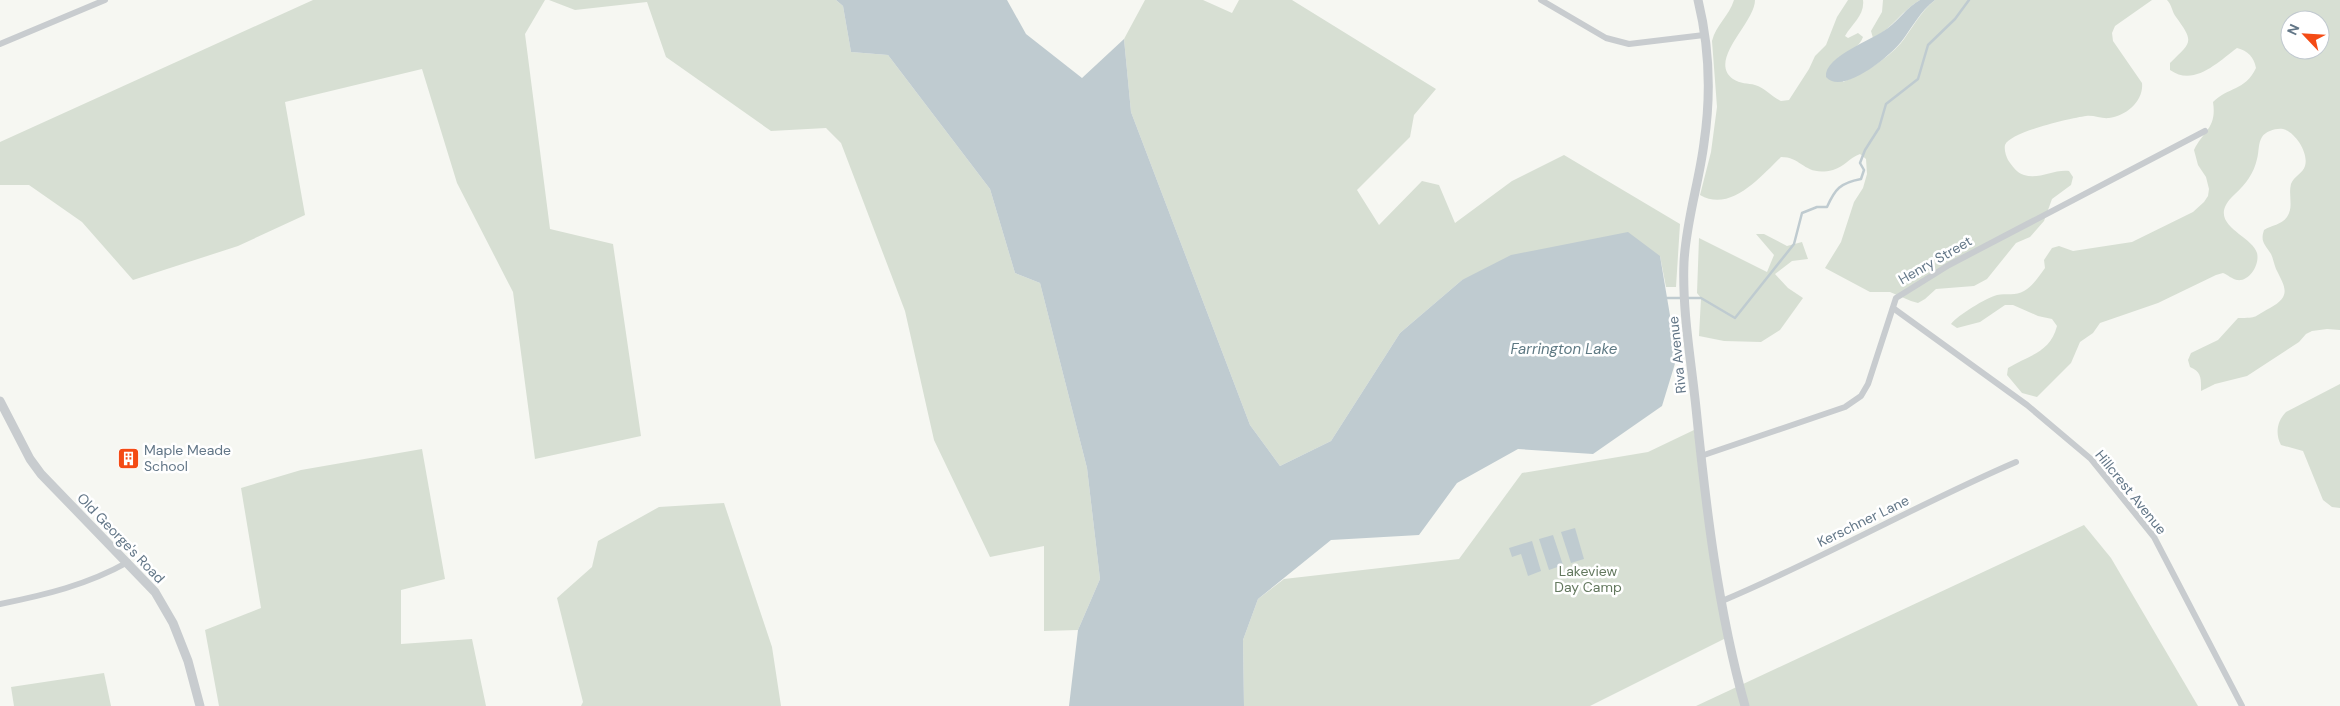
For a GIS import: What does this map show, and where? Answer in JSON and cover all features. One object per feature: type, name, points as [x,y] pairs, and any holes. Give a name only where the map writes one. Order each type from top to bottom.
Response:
[{"type":"street","points":[[0,44],[105,0]]},
{"type":"street","points":[[1541,0],[1606,38],[1629,44],[1704,35]]},
{"type":"street","name":"Riva Avenue","points":[[1698,0],[1704,35],[1707,104],[1704,142],[1686,238],[1685,292],[1701,456],[1728,643],[1745,706]]},
{"type":"street","name":"Henry Street","points":[[1701,456],[1845,407],[1853,402],[1866,390],[1896,298],[1903,292],[1948,265],[2205,131]]},
{"type":"street","name":"Hillcrest Avenue","points":[[1893,308],[2027,405],[2091,459],[2154,537],[2242,706]]},
{"type":"street","name":"Old George's Road","points":[[0,401],[30,459],[41,474],[155,592],[173,623],[188,661],[200,706]]},
{"type":"street","name":"Kerschner Lane","points":[[1722,601],[1783,575],[1976,479],[2016,462]]},
{"type":"street","points":[[0,604],[63,590],[91,580],[128,562]]},
{"type":"green space","points":[[313,0],[545,0],[525,34],[550,229],[613,244],[641,436],[535,459],[513,292],[457,183],[422,69],[285,102],[305,215],[238,246],[133,280],[82,222],[29,185],[0,185],[0,142]]},
{"type":"green space","points":[[549,0],[836,0],[843,6],[851,52],[888,55],[990,189],[1015,273],[1040,283],[1087,468],[1100,579],[1078,630],[1044,631],[1044,546],[990,557],[934,440],[905,311],[841,143],[826,128],[771,131],[666,57],[647,2],[575,10]]},
{"type":"green space","points":[[1145,0],[1203,0],[1232,13],[1239,0],[1292,0],[1436,89],[1414,115],[1410,137],[1357,190],[1379,225],[1422,181],[1439,185],[1455,223],[1512,181],[1564,155],[1680,224],[1676,287],[1666,287],[1660,256],[1462,280],[1400,333],[1331,441],[1280,466],[1250,425],[1131,112],[1124,39]]},
{"type":"green space","points":[[1734,0],[1755,0],[1748,19],[1729,52],[1725,62],[1726,71],[1736,81],[1759,86],[1781,101],[1789,100],[1815,56],[1826,45],[1837,17],[1848,0],[1863,0],[1863,5],[1860,15],[1845,36],[1848,38],[1858,33],[1863,37],[1856,47],[1838,58],[1843,82],[1867,70],[1888,55],[1901,43],[1921,15],[1935,0],[2152,0],[2115,26],[2112,33],[2113,41],[2142,83],[2142,90],[2137,101],[2127,111],[2115,117],[2086,116],[2042,126],[2009,140],[2005,145],[2006,155],[2011,165],[2019,173],[2035,176],[2058,171],[2069,171],[2073,177],[2071,185],[2052,199],[2044,221],[2030,237],[2016,243],[1987,279],[1974,286],[1936,289],[1918,303],[1890,292],[1870,292],[1825,268],[1841,242],[1854,202],[1863,188],[1867,174],[1866,159],[1860,154],[1837,169],[1823,171],[1810,169],[1794,160],[1781,157],[1755,182],[1734,196],[1712,199],[1700,195],[1711,152],[1717,107],[1712,41],[1716,30]]},
{"type":"green space","points":[[1883,0],[1920,0],[1886,30],[1873,38],[1871,31],[1882,12]]},
{"type":"green space","points":[[2167,0],[2340,0],[2340,330],[2312,331],[2306,334],[2299,342],[2247,376],[2215,384],[2201,391],[2199,374],[2190,367],[2188,360],[2191,353],[2218,340],[2238,318],[2256,316],[2277,304],[2284,295],[2284,286],[2271,254],[2264,243],[2263,234],[2264,230],[2285,220],[2287,217],[2291,205],[2291,184],[2304,168],[2306,161],[2303,149],[2292,134],[2283,129],[2274,130],[2262,137],[2252,174],[2226,204],[2224,213],[2226,221],[2253,246],[2257,253],[2257,263],[2253,272],[2241,280],[2233,279],[2223,273],[2216,275],[2158,303],[2100,323],[2093,333],[2080,342],[2071,363],[2037,397],[2022,393],[2007,375],[2008,368],[2044,348],[2054,335],[2057,326],[2052,319],[2038,316],[2013,305],[2005,305],[1980,322],[1957,328],[1951,324],[1979,303],[1992,297],[2000,294],[2021,293],[2027,289],[2036,281],[2045,268],[2044,260],[2052,248],[2059,246],[2073,251],[2132,242],[2193,212],[2208,196],[2209,189],[2206,177],[2198,165],[2194,150],[2209,128],[2213,118],[2213,102],[2242,85],[2256,68],[2250,55],[2237,48],[2214,66],[2197,74],[2179,75],[2170,70],[2170,63],[2188,42],[2186,32]]},
{"type":"green space","points":[[1756,234],[1764,234],[1787,246],[1802,242],[1808,259],[1792,261],[1775,274],[1788,288],[1803,298],[1780,330],[1761,342],[1724,341],[1699,336],[1701,298],[1697,293],[1699,238],[1767,272],[1774,255]]},
{"type":"green space","points":[[2340,384],[2340,508],[2332,507],[2323,500],[2303,451],[2281,445],[2278,432],[2279,423],[2286,412]]},
{"type":"green space","name":"Lakeview Day Camp","points":[[1694,430],[1726,638],[1590,706],[1244,706],[1243,640],[1258,599],[1284,579],[1459,559],[1522,473],[1648,452]]},
{"type":"green space","points":[[422,449],[445,579],[401,590],[401,644],[472,639],[486,706],[219,706],[205,630],[261,608],[241,488],[301,470]]},
{"type":"green space","points":[[724,503],[772,647],[781,706],[581,706],[583,702],[557,598],[592,567],[598,541],[659,507]]},
{"type":"green space","points":[[2084,525],[2111,558],[2198,706],[1696,706]]},
{"type":"green space","points":[[104,673],[111,706],[14,706],[11,687]]},
{"type":"water","name":"Farrington Lake","points":[[836,0],[1007,0],[1026,34],[1082,78],[1124,39],[1131,112],[1250,425],[1280,466],[1331,441],[1400,333],[1462,280],[1511,255],[1628,232],[1660,256],[1677,357],[1662,406],[1593,454],[1518,449],[1457,483],[1419,535],[1331,540],[1258,599],[1243,640],[1244,706],[1069,706],[1078,630],[1100,579],[1087,468],[1040,283],[1015,273],[990,189],[888,55],[851,52],[843,6]]},
{"type":"water","points":[[1920,0],[1935,0],[1925,9],[1901,42],[1887,56],[1865,72],[1843,82],[1833,82],[1826,77],[1827,69],[1841,55],[1881,33]]},
{"type":"water","points":[[1575,528],[1584,559],[1571,563],[1561,532]]},
{"type":"water","points":[[1553,535],[1563,565],[1549,570],[1539,539]]},
{"type":"water","points":[[1532,541],[1541,571],[1528,576],[1521,554],[1512,557],[1509,548]]},
{"type":"waterway","points":[[1688,298],[1701,298],[1735,318],[1794,244],[1802,213],[1817,207],[1827,207],[1839,188],[1861,179],[1864,170],[1860,163],[1865,150],[1879,128],[1886,104],[1918,79],[1928,45],[1955,19],[1969,0]]},
{"type":"waterway","points":[[1667,298],[1682,298]]},
{"type":"place","name":"Maple Meade School","points":[[128,458]]}]
